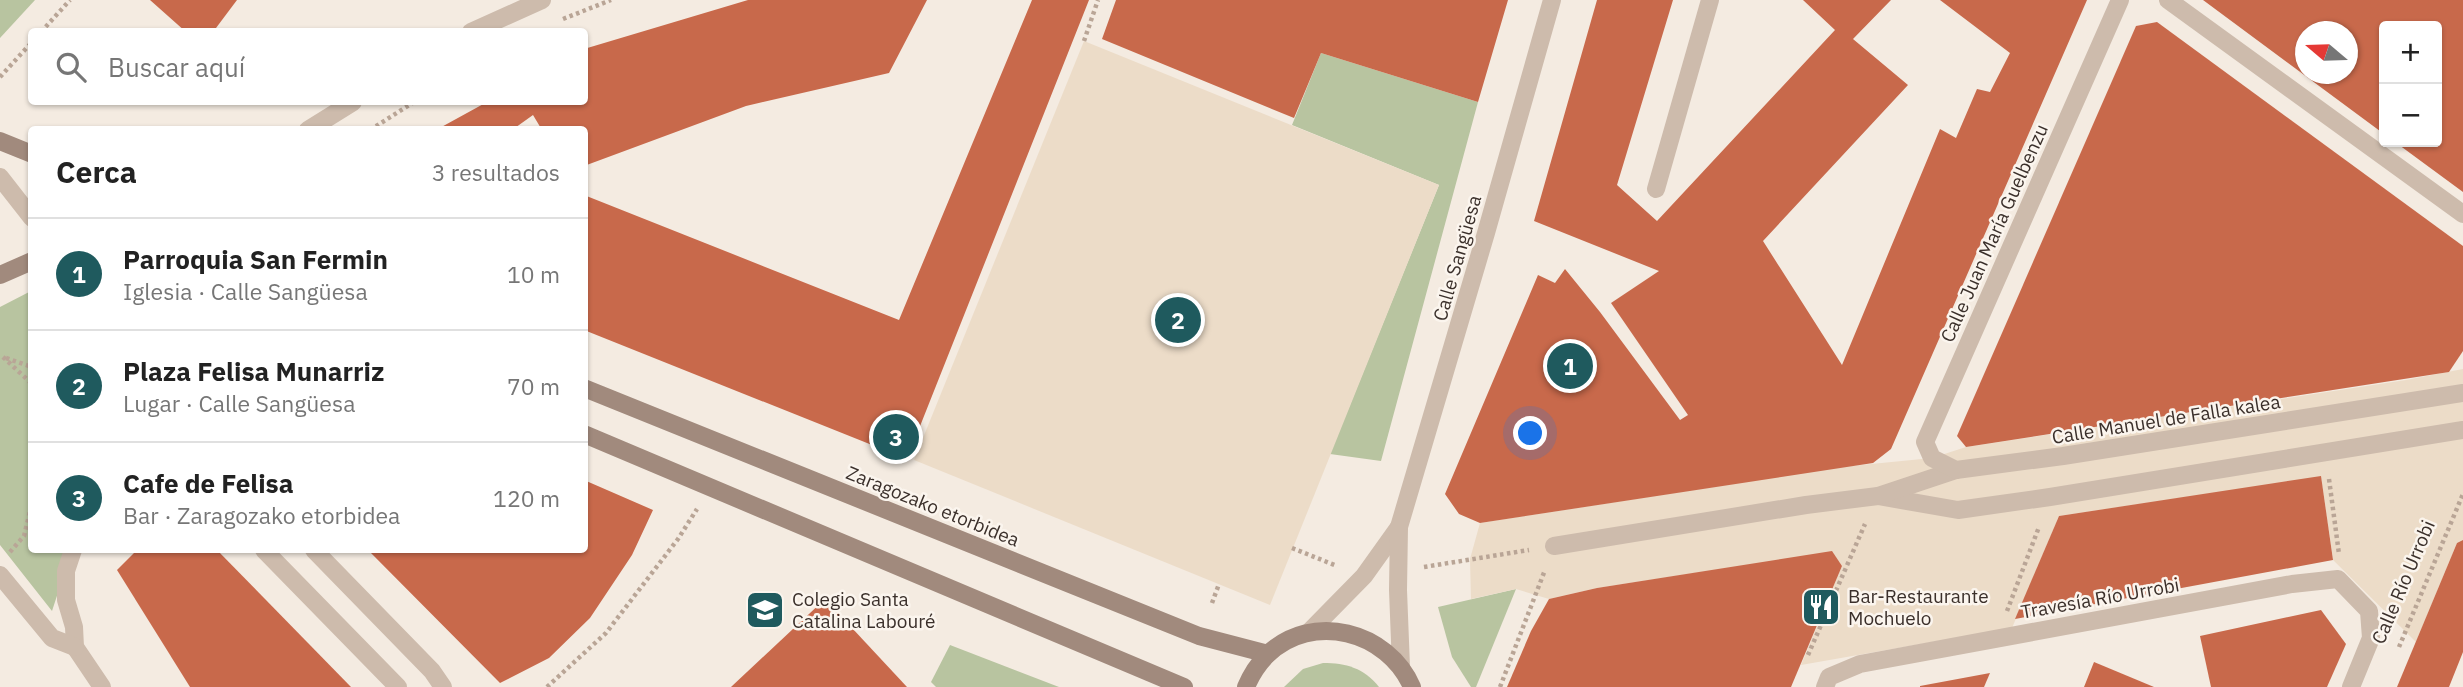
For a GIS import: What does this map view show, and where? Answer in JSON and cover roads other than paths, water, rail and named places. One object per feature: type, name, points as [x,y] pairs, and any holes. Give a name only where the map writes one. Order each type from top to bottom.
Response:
[{"type":"main road","points":[[0,141],[28,152]]},
{"type":"main road","points":[[0,275],[28,263]]},
{"type":"main road","name":"Zaragozako etorbidea","points":[[588,390],[1199,636],[1268,654]]},
{"type":"main road","points":[[588,436],[1184,687]]},
{"type":"main road","points":[[1246,687],[1255,669],[1268,654],[1287,640],[1310,632],[1335,631],[1360,636],[1383,648],[1401,667],[1412,687]]},
{"type":"street","points":[[480,28],[542,0]]},
{"type":"street","name":"Calle Sangüesa","points":[[1401,667],[1399,527],[1552,0]]},
{"type":"street","points":[[1656,189],[1710,0]]},
{"type":"street","name":"Calle Juan María Guelbenzu","points":[[1956,470],[1932,457],[1925,442],[2120,0]]},
{"type":"street","points":[[2168,0],[2463,214]]},
{"type":"street","points":[[314,126],[348,105]]},
{"type":"street","points":[[0,177],[28,213]]},
{"type":"street","name":"Calle Manuel de Falla kalea","points":[[1554,546],[1878,496],[1956,470],[2063,456],[2463,393]]},
{"type":"street","name":"Calle Manuel de Falla kalea","points":[[1878,496],[1958,510],[2463,430]]},
{"type":"street","name":"Calle Sangüesa","points":[[1310,632],[1364,576],[1399,527]]},
{"type":"street","points":[[72,553],[66,570],[66,600],[74,627],[75,647],[102,687]]},
{"type":"street","points":[[267,553],[398,687]]},
{"type":"street","points":[[317,553],[432,671],[443,687]]},
{"type":"street","points":[[0,575],[52,638],[75,647]]},
{"type":"street","name":"Travesía Río Urrobi","points":[[1827,682],[1860,663],[2292,584],[2338,579],[2369,611]]},
{"type":"street","name":"Calle Río Urrobi","points":[[2351,687],[2371,638],[2369,611]]},
{"type":"place","name":"Plaza Felisa Munarriz","points":[[1178,320]]},
{"type":"place","name":"Parroquia San Fermin","points":[[1570,366]]},
{"type":"place","name":"Cafe de Felisa","points":[[896,437]]},
{"type":"place","name":"Bar-Restaurante Mochuelo","points":[[1821,607]]},
{"type":"place","name":"Colegio Santa Catalina Labouré","points":[[765,610]]}]
